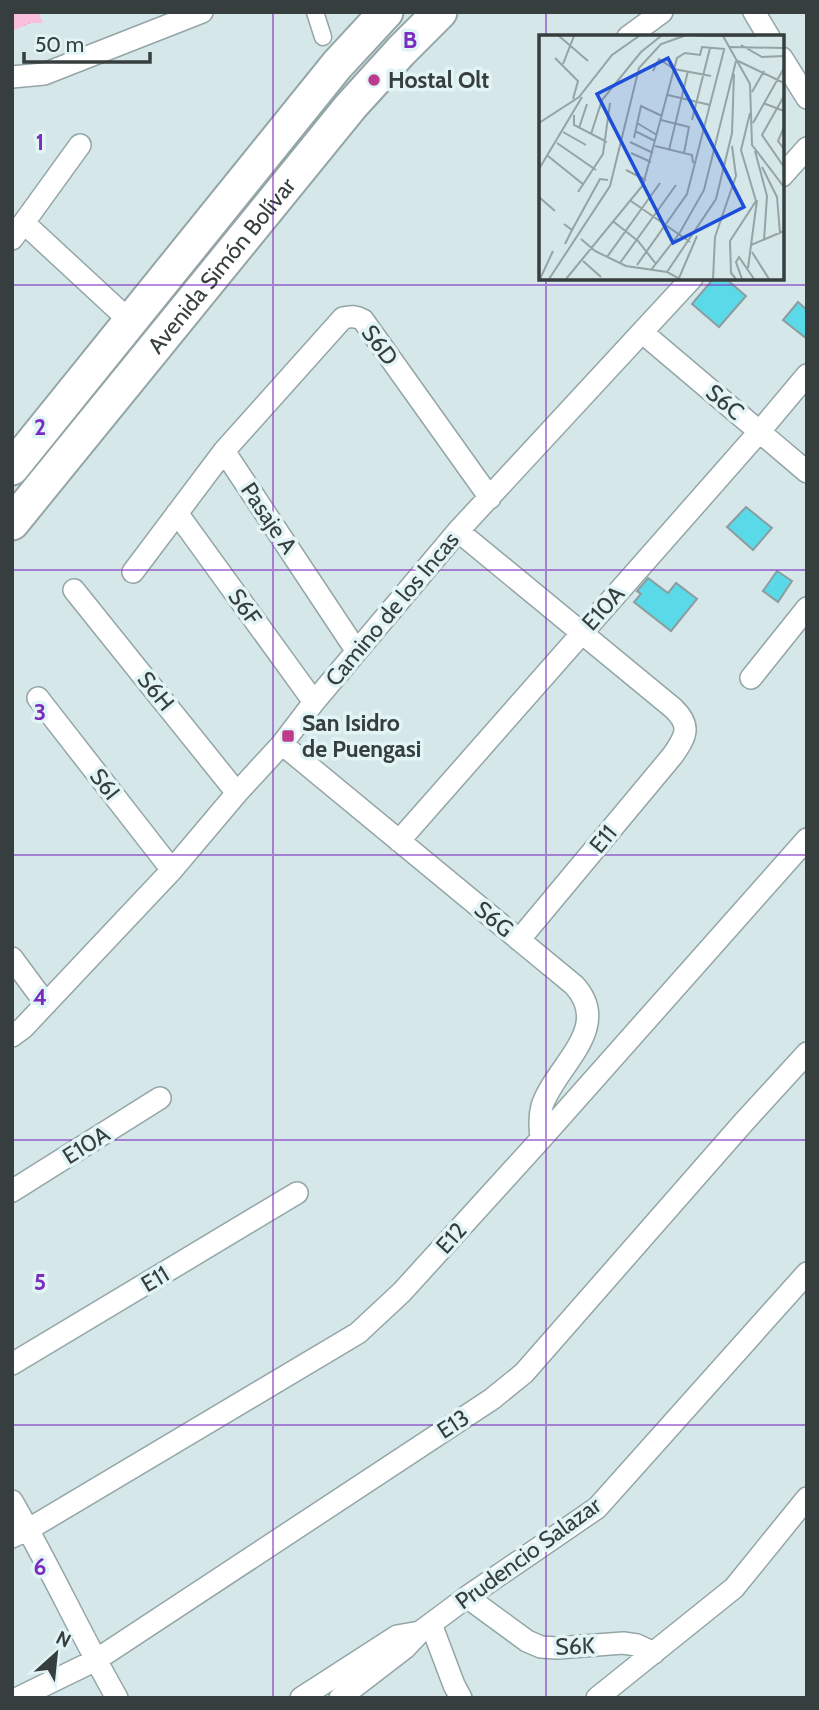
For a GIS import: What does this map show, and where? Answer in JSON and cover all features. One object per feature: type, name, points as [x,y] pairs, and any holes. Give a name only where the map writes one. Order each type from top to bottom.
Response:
[{"type":"highway","name":"Avenida Simón Bolívar","points":[[12,468],[337,65],[386,12]]},
{"type":"highway","name":"Avenida Simón Bolívar","points":[[12,523],[351,106],[440,12]]},
{"type":"street","points":[[12,77],[44,74],[202,12]]},
{"type":"street","points":[[315,12],[323,37]]},
{"type":"street","points":[[631,35],[662,12]]},
{"type":"street","points":[[754,12],[768,35]]},
{"type":"street","points":[[784,61],[807,98]]},
{"type":"street","points":[[80,145],[18,231],[131,322]]},
{"type":"street","points":[[784,174],[807,148]]},
{"type":"street","name":"Camino de los Incas","points":[[12,1036],[23,1028],[172,870],[282,744],[356,650],[458,531],[690,280]]},
{"type":"street","name":"S6D","points":[[224,451],[343,318],[357,317],[363,320],[490,498]]},
{"type":"street","name":"S6C","points":[[643,333],[807,472]]},
{"type":"street","name":"E10A","points":[[399,841],[807,375]]},
{"type":"street","name":"Pasaje A","points":[[133,572],[224,451],[356,650]]},
{"type":"street","name":"S6F","points":[[177,513],[314,702]]},
{"type":"street","points":[[458,531],[581,633]]},
{"type":"street","name":"S6H","points":[[74,590],[237,793]]},
{"type":"street","points":[[751,678],[807,608]]},
{"type":"street","name":"E11","points":[[519,940],[673,755],[686,730],[681,716],[581,633]]},
{"type":"street","name":"S6I","points":[[38,698],[172,870]]},
{"type":"street","name":"S6G","points":[[282,744],[583,994],[588,1010],[584,1035],[545,1098],[540,1119],[541,1139]]},
{"type":"street","name":"E12","points":[[20,1533],[358,1333],[402,1292],[807,839]]},
{"type":"street","points":[[12,958],[46,1004]]},
{"type":"street","name":"E13","points":[[18,1698],[96,1660],[492,1399],[524,1373],[807,1053]]},
{"type":"street","name":"E10A","points":[[12,1191],[160,1098]]},
{"type":"street","name":"E11","points":[[12,1364],[297,1193]]},
{"type":"street","name":"Prudencio Salazar","points":[[301,1698],[397,1636],[425,1628],[597,1508],[807,1273]]},
{"type":"street","points":[[597,1698],[734,1588],[807,1498]]},
{"type":"street","points":[[12,1501],[20,1533],[117,1698]]},
{"type":"street","name":"S6K","points":[[467,1597],[527,1641],[541,1647],[623,1643],[637,1645],[654,1653]]},
{"type":"street","points":[[340,1698],[405,1648],[425,1628],[461,1698]]},
{"type":"green space","points":[[12,12],[38,12],[43,23],[31,23],[12,31]]},
{"type":"building","points":[[712,280],[727,280],[746,296],[719,327],[692,304]]},
{"type":"building","points":[[798,302],[807,310],[807,339],[783,320]]},
{"type":"building","points":[[746,507],[772,528],[753,550],[727,527]]},
{"type":"building","points":[[777,571],[792,581],[778,602],[763,591]]},
{"type":"building","points":[[648,578],[668,593],[676,583],[697,599],[671,631],[634,602],[641,594],[637,591]]},
{"type":"place","name":"Hostal Olt","points":[[374,80]]},
{"type":"place","name":"San Isidro de Puengasi","points":[[288,736]]}]
